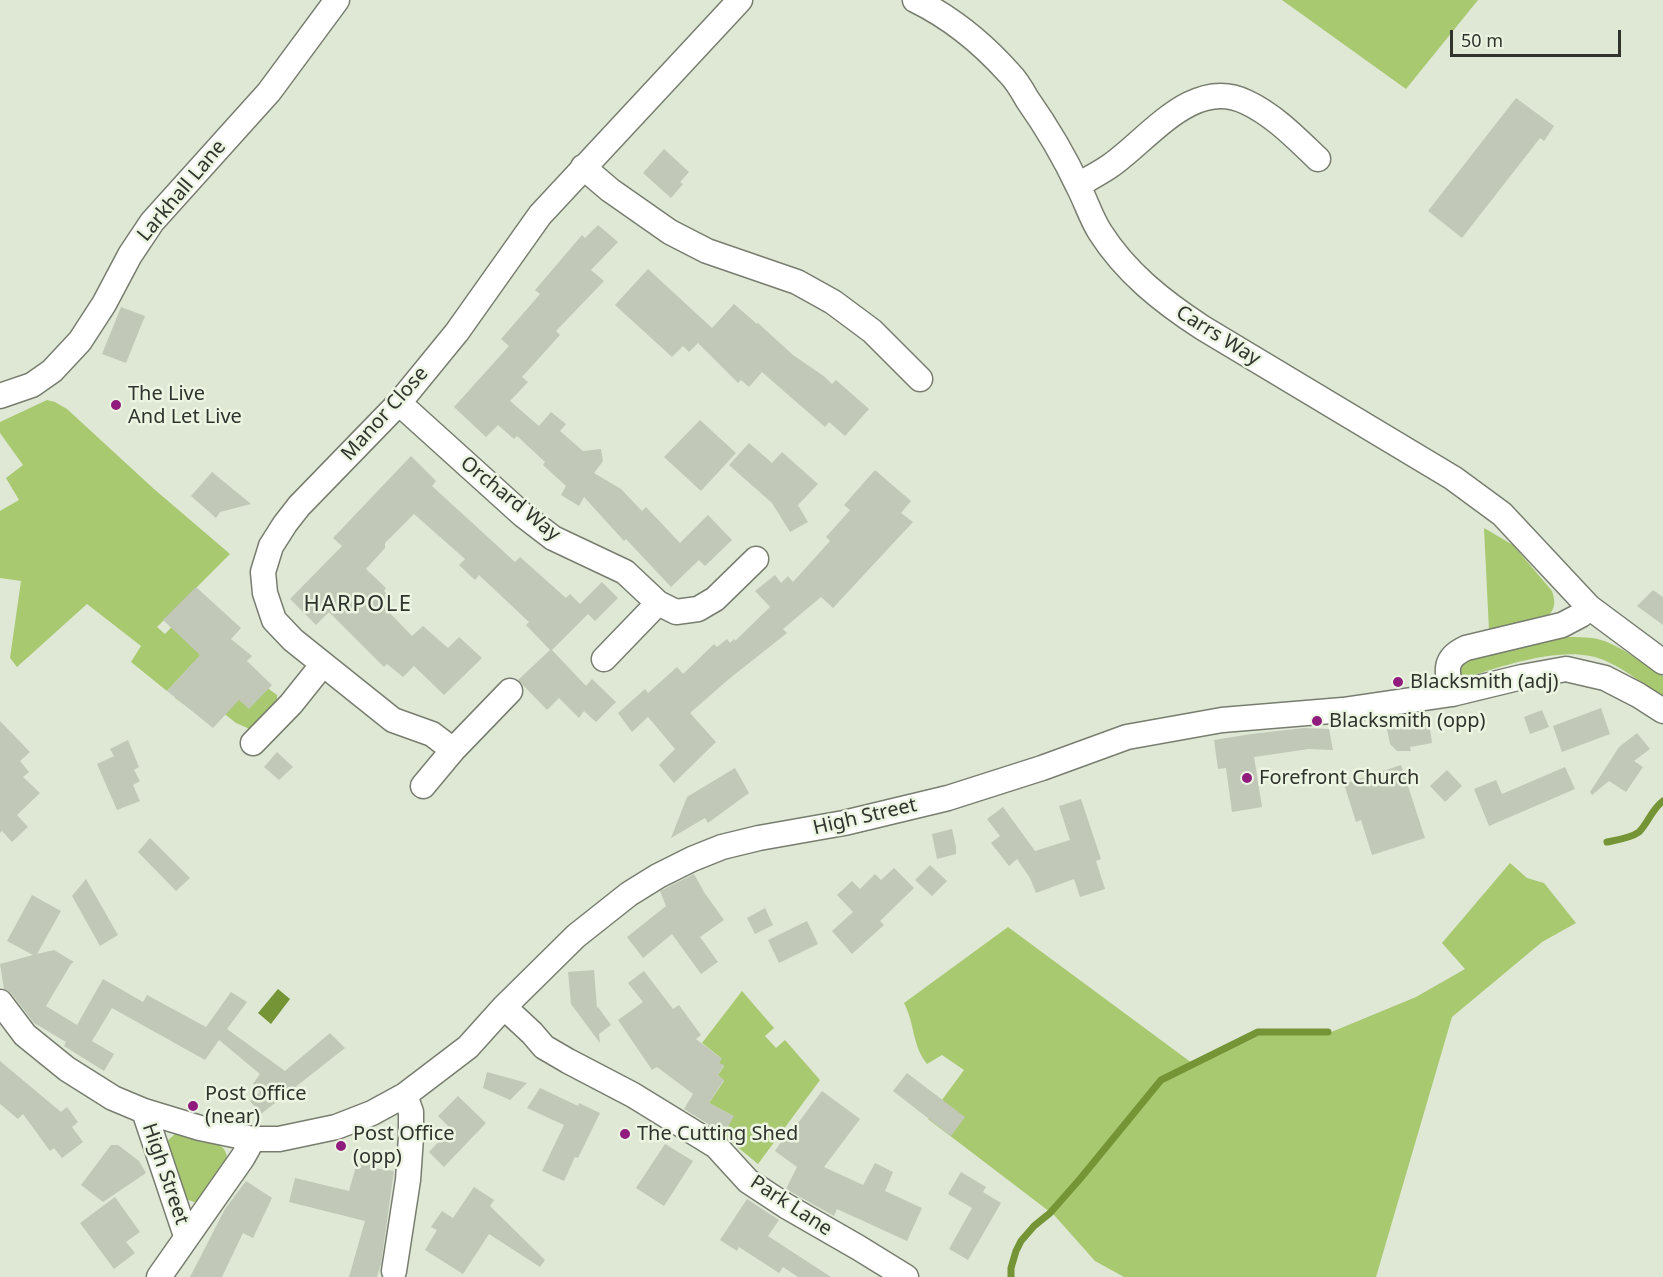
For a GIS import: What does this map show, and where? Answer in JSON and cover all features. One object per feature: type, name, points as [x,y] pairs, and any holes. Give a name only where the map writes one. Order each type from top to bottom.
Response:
[{"type":"street","name":"Larkhall Lane","points":[[0,396],[32,385],[52,371],[80,341],[152,222],[269,92],[337,0]]},
{"type":"street","name":"Manor Close","points":[[453,750],[432,734],[393,720],[293,640],[274,620],[265,593],[263,572],[271,546],[299,506],[399,403],[457,332],[540,215],[740,0]]},
{"type":"street","name":"Carrs Way","points":[[915,0],[930,8],[979,44],[1010,74],[1040,117],[1078,185],[1100,231],[1125,264],[1153,294],[1203,328],[1454,478],[1479,496],[1515,527],[1589,607],[1663,662]]},
{"type":"street","points":[[1078,185],[1110,166],[1180,109],[1200,99],[1216,96],[1231,96],[1260,109],[1279,123],[1318,159]]},
{"type":"street","points":[[584,167],[610,190],[670,232],[707,251],[798,282],[833,302],[872,331],[920,379]]},
{"type":"street","name":"Orchard Way","points":[[399,403],[523,515],[553,538],[626,572],[658,603],[676,612],[698,609],[715,599],[756,559]]},
{"type":"street","points":[[604,659],[658,603]]},
{"type":"street","points":[[1452,694],[1448,670],[1454,653],[1466,648],[1562,625],[1581,615],[1589,607]]},
{"type":"street","points":[[253,743],[291,704],[323,664]]},
{"type":"street","name":"High Street","points":[[0,1002],[25,1035],[67,1069],[113,1098],[144,1112],[200,1128],[253,1139],[279,1139],[336,1127],[372,1113],[405,1095],[468,1047],[504,1007],[576,936],[629,894],[658,876],[722,847],[948,798],[1127,737],[1222,720],[1343,710],[1452,694],[1566,669],[1605,678],[1638,694],[1663,711]]},
{"type":"street","points":[[423,786],[453,750],[510,691]]},
{"type":"street","name":"Park Lane","points":[[504,1007],[544,1047],[633,1095],[716,1146],[748,1181],[906,1277]]},
{"type":"street","points":[[394,1271],[408,1180],[411,1137],[411,1113],[405,1095]]},
{"type":"street","name":"High Street","points":[[144,1112],[186,1236]]},
{"type":"street","points":[[159,1277],[243,1157],[253,1139]]},
{"type":"shaded area","points":[[1282,0],[1478,0],[1406,89]]},
{"type":"shaded area","points":[[47,400],[67,409],[154,489],[230,554],[157,627],[165,634],[177,621],[277,695],[277,707],[252,730],[236,723],[197,692],[185,705],[175,698],[201,671],[193,663],[167,691],[131,662],[141,646],[87,604],[17,667],[10,658],[21,581],[0,578],[0,511],[19,500],[6,478],[23,465],[0,433],[0,422]]},
{"type":"shaded area","points":[[1484,528],[1513,545],[1552,591],[1554,603],[1549,615],[1489,631]]},
{"type":"shaded area","points":[[1568,637],[1601,640],[1629,654],[1663,676],[1663,697],[1608,662],[1592,656],[1574,654],[1517,662],[1464,678],[1458,675],[1456,663],[1520,644]]},
{"type":"shaded area","points":[[1510,863],[1527,878],[1544,883],[1576,923],[1542,942],[1452,1017],[1376,1277],[1124,1277],[1095,1261],[1054,1215],[928,1119],[964,1070],[942,1055],[927,1064],[919,1050],[904,1003],[1008,927],[1196,1066],[1260,1035],[1329,1033],[1416,997],[1465,969],[1442,943]]},
{"type":"shaded area","points":[[278,989],[290,999],[271,1024],[258,1013]]},
{"type":"shaded area","points":[[742,991],[774,1028],[765,1036],[776,1048],[785,1040],[820,1080],[758,1164],[723,1135],[733,1116],[709,1103],[724,1081],[718,1075],[724,1066],[719,1063],[721,1058],[702,1043]]},
{"type":"shaded area","points":[[175,1134],[214,1143],[223,1148],[226,1153],[227,1162],[199,1201],[186,1199],[166,1142]]},
{"type":"building","points":[[1516,98],[1554,126],[1544,141],[1540,138],[1462,238],[1428,211]]},
{"type":"building","points":[[664,149],[689,172],[680,182],[683,184],[671,198],[643,173]]},
{"type":"building","points":[[598,225],[618,242],[591,270],[604,281],[556,331],[560,335],[522,377],[528,382],[510,401],[539,426],[551,412],[566,424],[560,431],[583,451],[601,449],[603,461],[594,473],[621,489],[642,511],[646,507],[680,543],[708,515],[732,540],[705,566],[699,560],[671,587],[626,539],[624,541],[584,497],[579,506],[561,495],[566,486],[517,436],[514,439],[498,425],[486,437],[454,407],[509,346],[501,339],[540,294],[535,290],[582,235],[585,238]]},
{"type":"building","points":[[648,269],[712,328],[734,304],[793,355],[832,384],[836,380],[869,409],[845,436],[829,422],[825,427],[762,372],[749,387],[741,380],[738,383],[698,343],[689,352],[683,346],[672,357],[615,305]]},
{"type":"building","points":[[121,307],[145,316],[126,363],[102,354]]},
{"type":"building","points":[[700,420],[736,453],[701,491],[664,457]]},
{"type":"building","points":[[749,443],[772,463],[782,452],[818,484],[798,505],[808,522],[790,532],[772,503],[729,465]]},
{"type":"building","points":[[411,456],[436,481],[432,486],[515,562],[520,557],[566,598],[570,594],[580,604],[602,582],[618,598],[595,621],[588,614],[552,650],[586,686],[592,679],[616,702],[596,722],[584,711],[579,718],[559,698],[547,710],[518,680],[550,650],[526,625],[529,622],[479,575],[475,580],[459,565],[465,559],[414,514],[385,543],[385,548],[366,569],[386,588],[384,591],[393,600],[385,608],[412,636],[423,626],[448,648],[459,637],[482,658],[444,695],[414,666],[403,677],[387,664],[384,667],[329,612],[316,625],[290,599],[342,546],[333,538]]},
{"type":"building","points":[[875,470],[911,501],[901,513],[913,522],[833,608],[821,597],[783,629],[787,633],[690,713],[716,742],[674,783],[659,765],[675,749],[648,717],[632,732],[618,713],[645,689],[648,693],[677,667],[683,674],[714,644],[717,647],[727,639],[730,643],[734,639],[735,641],[770,607],[755,591],[775,575],[781,583],[788,576],[793,582],[830,541],[826,537],[850,510],[844,505]]},
{"type":"building","points":[[212,472],[251,504],[220,512],[216,518],[191,496]]},
{"type":"building","points":[[196,587],[241,628],[231,639],[252,656],[247,661],[272,685],[249,709],[239,700],[213,728],[167,691],[200,655],[163,620]]},
{"type":"building","points":[[1653,590],[1663,597],[1663,625],[1637,606]]},
{"type":"building","points":[[1601,708],[1610,734],[1562,752],[1553,726]]},
{"type":"building","points":[[1542,710],[1549,727],[1530,734],[1524,717]]},
{"type":"building","points":[[0,721],[30,752],[20,761],[29,772],[23,777],[40,793],[17,815],[28,827],[12,842],[2,831],[0,833]]},
{"type":"building","points":[[1429,722],[1432,743],[1410,747],[1411,751],[1397,751],[1390,744],[1387,729]]},
{"type":"building","points":[[1304,728],[1329,729],[1333,750],[1309,749],[1254,757],[1262,807],[1232,812],[1226,768],[1218,769],[1214,740]]},
{"type":"building","points":[[1637,733],[1650,749],[1634,761],[1643,767],[1626,792],[1609,781],[1592,795],[1590,792],[1619,747]]},
{"type":"building","points":[[128,740],[139,767],[134,770],[140,781],[133,785],[140,801],[117,810],[97,764],[114,756],[110,749]]},
{"type":"building","points":[[277,752],[293,767],[279,780],[264,767]]},
{"type":"building","points":[[1401,765],[1425,838],[1372,855],[1361,820],[1356,822],[1344,784]]},
{"type":"building","points":[[1565,767],[1575,789],[1489,826],[1474,789],[1496,780],[1502,794]]},
{"type":"building","points":[[735,768],[749,793],[708,823],[705,818],[671,838],[687,797]]},
{"type":"building","points":[[1447,770],[1462,786],[1445,802],[1430,786]]},
{"type":"building","points":[[1081,799],[1101,859],[1096,861],[1105,889],[1080,897],[1074,879],[1036,893],[1030,878],[1017,859],[1009,866],[991,843],[1000,836],[987,819],[1003,807],[1035,851],[1070,840],[1059,806]]},
{"type":"building","points":[[952,829],[956,854],[937,859],[932,834]]},
{"type":"building","points":[[150,838],[190,878],[176,891],[138,852]]},
{"type":"building","points":[[930,865],[947,881],[932,896],[915,880]]},
{"type":"building","points":[[894,868],[914,888],[880,921],[884,925],[852,954],[832,931],[853,912],[837,895],[852,881],[860,889],[875,874],[881,880]]},
{"type":"building","points":[[694,874],[724,920],[700,937],[718,962],[701,974],[672,934],[643,958],[627,937],[666,906],[660,891]]},
{"type":"building","points":[[86,879],[118,935],[100,946],[72,896]]},
{"type":"building","points":[[32,895],[61,911],[37,954],[54,950],[74,962],[46,1006],[77,1025],[103,979],[143,1002],[147,995],[206,1027],[231,992],[247,1002],[227,1029],[285,1071],[330,1033],[345,1048],[261,1114],[250,1101],[260,1092],[253,1084],[260,1074],[219,1040],[205,1060],[112,1008],[92,1041],[114,1054],[104,1071],[64,1046],[66,1042],[34,1023],[11,993],[4,989],[0,964],[33,955],[7,941]]},
{"type":"building","points":[[765,908],[773,925],[755,934],[747,918]]},
{"type":"building","points":[[807,921],[818,944],[779,963],[768,940]]},
{"type":"building","points":[[594,970],[597,1008],[611,1025],[599,1034],[600,1043],[571,1004],[568,972]]},
{"type":"building","points":[[644,971],[673,1009],[679,1005],[701,1035],[696,1039],[722,1059],[719,1063],[724,1065],[718,1075],[724,1080],[709,1103],[734,1116],[724,1134],[684,1109],[693,1094],[657,1067],[652,1070],[618,1020],[643,1002],[628,983]]},
{"type":"building","points":[[0,1061],[61,1112],[67,1107],[78,1122],[72,1127],[83,1142],[62,1158],[54,1148],[50,1151],[23,1114],[18,1119],[0,1104]]},
{"type":"building","points":[[487,1072],[527,1083],[510,1100],[483,1088]]},
{"type":"building","points":[[907,1073],[965,1117],[951,1136],[893,1091]]},
{"type":"building","points":[[540,1088],[578,1106],[579,1103],[600,1113],[564,1181],[542,1171],[564,1125],[527,1108]]},
{"type":"building","points":[[822,1091],[860,1119],[824,1167],[863,1185],[875,1163],[893,1172],[885,1191],[922,1208],[907,1241],[837,1209],[834,1216],[786,1189],[797,1167],[775,1151]]},
{"type":"building","points":[[458,1096],[486,1123],[444,1167],[429,1152],[451,1129],[438,1116]]},
{"type":"building","points":[[665,1144],[693,1161],[664,1206],[636,1188]]},
{"type":"building","points":[[111,1145],[118,1145],[139,1161],[146,1173],[103,1202],[81,1185]]},
{"type":"building","points":[[358,1159],[373,1164],[374,1168],[394,1171],[381,1264],[377,1277],[349,1277],[365,1221],[289,1202],[295,1178],[349,1191]]},
{"type":"building","points":[[961,1172],[986,1187],[983,1192],[1001,1203],[968,1260],[949,1249],[972,1208],[948,1194]]},
{"type":"building","points":[[246,1181],[272,1198],[253,1238],[243,1233],[222,1277],[190,1277],[225,1209]]},
{"type":"building","points":[[474,1187],[494,1200],[490,1206],[545,1260],[540,1267],[489,1234],[463,1274],[425,1250],[437,1230],[431,1227],[442,1211],[453,1218]]},
{"type":"building","points":[[115,1197],[140,1232],[126,1242],[135,1253],[114,1269],[80,1223]]},
{"type":"building","points":[[747,1199],[779,1220],[768,1236],[831,1277],[798,1277],[783,1267],[779,1273],[739,1247],[737,1251],[720,1240]]},
{"type":"waterway","points":[[1607,842],[1639,832],[1663,801]]},
{"type":"waterway","points":[[1011,1277],[1011,1268],[1021,1241],[1080,1179],[1161,1080],[1258,1032],[1328,1032]]},
{"type":"place","name":"The Live And Let Live","points":[[116,405]]},
{"type":"place","name":"Blacksmith (adj)","points":[[1398,682]]},
{"type":"place","name":"Blacksmith (opp)","points":[[1317,721]]},
{"type":"place","name":"Forefront Church","points":[[1247,778]]},
{"type":"place","name":"Post Office (near)","points":[[193,1106]]},
{"type":"place","name":"The Cutting Shed","points":[[625,1134]]},
{"type":"place","name":"Post Office (opp)","points":[[341,1146]]},
{"type":"district","name":"HARPOLE","points":[[358,605]]}]
